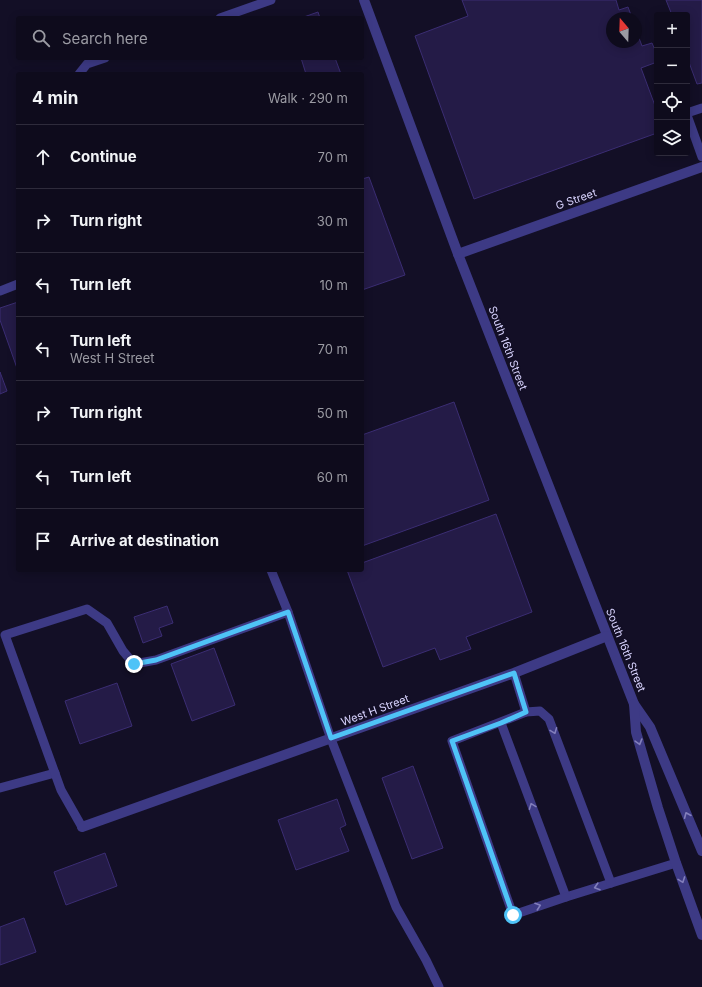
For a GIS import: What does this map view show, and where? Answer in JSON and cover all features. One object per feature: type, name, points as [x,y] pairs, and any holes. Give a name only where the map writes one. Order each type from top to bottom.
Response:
[{"type":"street","name":"South 16th Street","points":[[364,0],[458,254],[634,704],[650,727],[702,851]]},
{"type":"street","name":"G Street","points":[[458,254],[702,167]]},
{"type":"street","name":"West H Street","points":[[82,827],[514,673],[607,636]]},
{"type":"street","name":"South 16th Street","points":[[634,704],[636,732],[676,863],[702,935]]},
{"type":"lane","points":[[226,16],[271,0]]},
{"type":"lane","points":[[81,72],[87,64],[99,60]]},
{"type":"lane","points":[[690,113],[702,108]]},
{"type":"lane","points":[[689,120],[702,157]]},
{"type":"lane","points":[[0,291],[16,285]]},
{"type":"lane","points":[[272,572],[288,612],[331,738],[396,907],[426,960],[439,987]]},
{"type":"lane","points":[[82,827],[61,790],[54,773],[5,635],[87,609],[107,622],[134,664],[156,660],[288,612]]},
{"type":"lane","points":[[514,673],[526,712]]},
{"type":"lane","points":[[611,883],[549,718],[540,711],[526,712],[452,741],[513,915],[676,863]]},
{"type":"lane","points":[[501,723],[566,897]]},
{"type":"lane","points":[[0,788],[54,773]]},
{"type":"building","points":[[462,0],[616,0],[619,10],[628,7],[630,12],[606,12],[606,48],[642,48],[642,46],[652,43],[654,48],[654,63],[641,68],[654,103],[654,134],[474,199],[415,36],[468,16]]},
{"type":"building","points":[[666,0],[702,0],[702,83],[697,84],[690,65],[690,12],[671,12]]},
{"type":"building","points":[[318,12],[319,16],[307,16]]},
{"type":"building","points":[[302,60],[336,60],[340,72],[305,72]]},
{"type":"building","points":[[369,177],[405,275],[364,289],[364,178]]},
{"type":"building","points":[[16,303],[16,365],[0,320],[0,308]]},
{"type":"building","points":[[0,372],[7,391],[0,394]]},
{"type":"building","points":[[454,402],[489,500],[364,545],[364,434]]},
{"type":"building","points":[[496,514],[532,612],[466,637],[471,649],[440,660],[435,648],[383,667],[348,572],[364,572],[364,562]]},
{"type":"building","points":[[167,606],[173,623],[159,628],[162,636],[143,643],[134,617]]},
{"type":"building","points":[[214,648],[235,705],[192,721],[171,664]]},
{"type":"building","points":[[117,683],[132,726],[80,744],[65,701]]},
{"type":"building","points":[[413,766],[443,848],[412,859],[382,778]]},
{"type":"building","points":[[337,799],[346,825],[340,828],[349,851],[296,870],[278,820]]},
{"type":"building","points":[[105,853],[117,886],[66,905],[54,872]]},
{"type":"building","points":[[24,918],[36,952],[0,965],[0,927]]},
{"type":"route","points":[[134,664],[156,660],[288,612],[331,738],[514,673],[526,712],[452,741],[513,915]]}]
